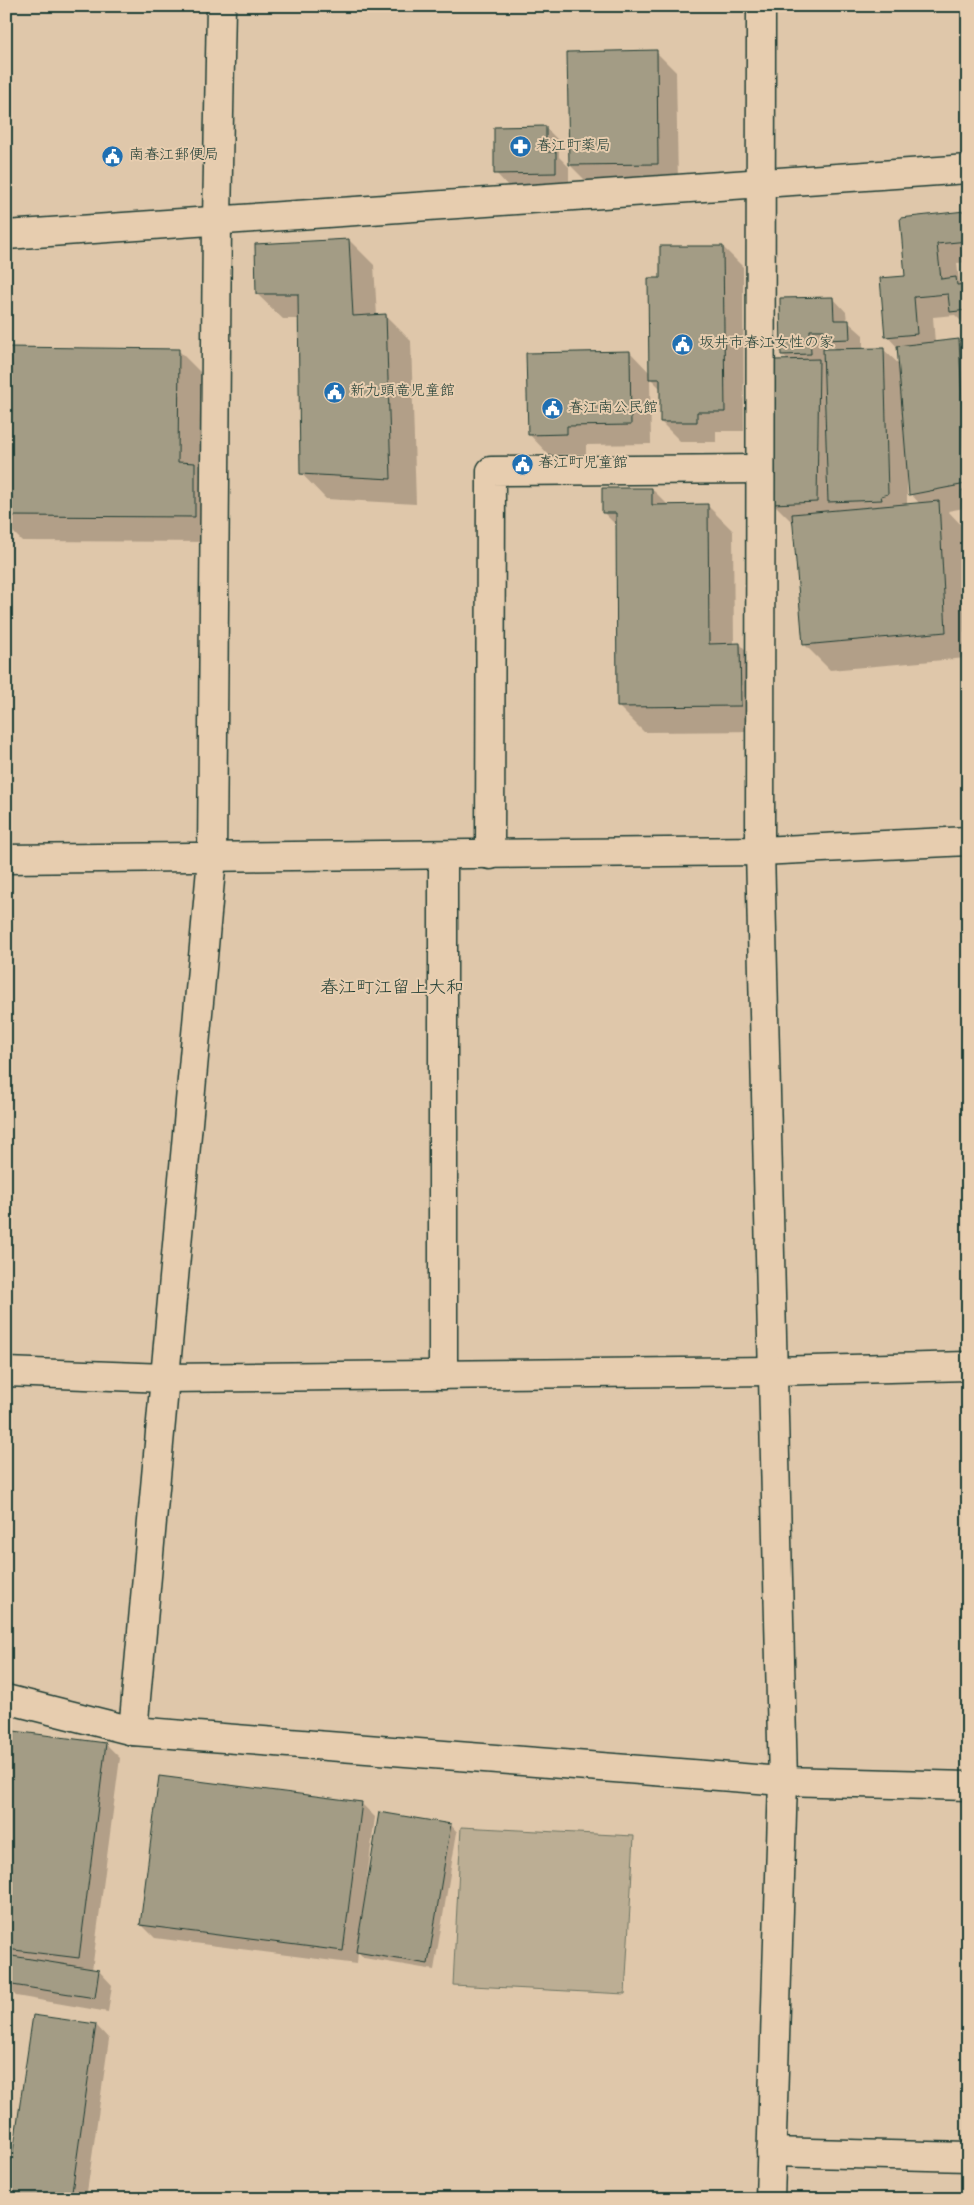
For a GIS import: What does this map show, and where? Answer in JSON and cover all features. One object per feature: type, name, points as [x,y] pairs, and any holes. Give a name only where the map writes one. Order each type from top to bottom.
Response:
[{"type":"street","points":[[133,1731],[212,858],[217,220],[221,6]]},
{"type":"street","points":[[761,6],[760,852],[782,1780],[770,2199]]},
{"type":"street","points":[[6,235],[968,169]]},
{"type":"street","points":[[490,855],[491,472],[760,470]]},
{"type":"street","points":[[6,859],[760,852],[968,840]]},
{"type":"street","points":[[443,855],[443,1375]]},
{"type":"street","points":[[6,1372],[165,1378],[773,1371],[968,1366]]},
{"type":"street","points":[[6,1699],[133,1731],[782,1780],[968,1786]]},
{"type":"street","points":[[771,2152],[968,2157]]},
{"type":"shaded area","points":[[461,1827],[634,1836],[625,1994],[453,1985]]},
{"type":"building","points":[[657,50],[658,164],[569,165],[567,52]]},
{"type":"building","points":[[546,126],[546,152],[556,152],[556,173],[494,174],[494,127]]},
{"type":"building","points":[[965,211],[968,241],[937,244],[941,279],[956,277],[957,285],[968,284],[968,310],[950,312],[948,294],[914,297],[917,334],[885,337],[880,278],[905,276],[900,218]]},
{"type":"building","points":[[349,239],[353,316],[386,314],[391,479],[300,474],[298,294],[256,294],[255,244]]},
{"type":"building","points":[[660,246],[723,246],[725,412],[697,412],[697,422],[660,422],[660,379],[649,379],[648,278],[660,278]]},
{"type":"building","points":[[833,297],[834,320],[849,320],[850,339],[824,340],[824,330],[810,330],[811,354],[781,355],[780,298]]},
{"type":"building","points":[[959,339],[966,484],[909,495],[897,346]]},
{"type":"building","points":[[6,347],[179,349],[178,462],[195,463],[195,517],[6,516]]},
{"type":"building","points":[[884,348],[888,494],[881,496],[882,500],[828,502],[823,349]]},
{"type":"building","points":[[630,351],[631,425],[567,426],[567,434],[528,435],[526,353]]},
{"type":"building","points":[[819,359],[817,502],[773,504],[774,360]]},
{"type":"building","points":[[602,488],[652,488],[652,505],[708,504],[709,644],[740,643],[741,706],[617,707],[616,513],[602,513]]},
{"type":"building","points":[[962,490],[968,490],[968,633],[965,633]]},
{"type":"building","points":[[939,501],[946,632],[803,645],[792,514]]},
{"type":"building","points":[[965,643],[968,643],[968,742],[967,742]]},
{"type":"building","points":[[6,1730],[106,1743],[79,1958],[6,1949]]},
{"type":"building","points":[[159,1776],[362,1802],[343,1951],[140,1925]]},
{"type":"building","points":[[379,1812],[451,1824],[428,1964],[356,1952]]},
{"type":"building","points":[[6,1955],[99,1970],[95,1998],[6,1984]]},
{"type":"building","points":[[33,2015],[96,2024],[71,2199],[6,2199]]},
{"type":"place","name":"春江町薬局","points":[[520,147]]},
{"type":"place","name":"南春江郵便局","points":[[113,156]]},
{"type":"place","name":"坂井市春江女性の家","points":[[683,344]]},
{"type":"place","name":"新九頭竜児童館","points":[[334,392]]},
{"type":"place","name":"春江南公民館","points":[[552,409]]},
{"type":"place","name":"春江町児童館","points":[[522,464]]},
{"type":"district","name":"春江町江留上大和","points":[[392,989]]}]
